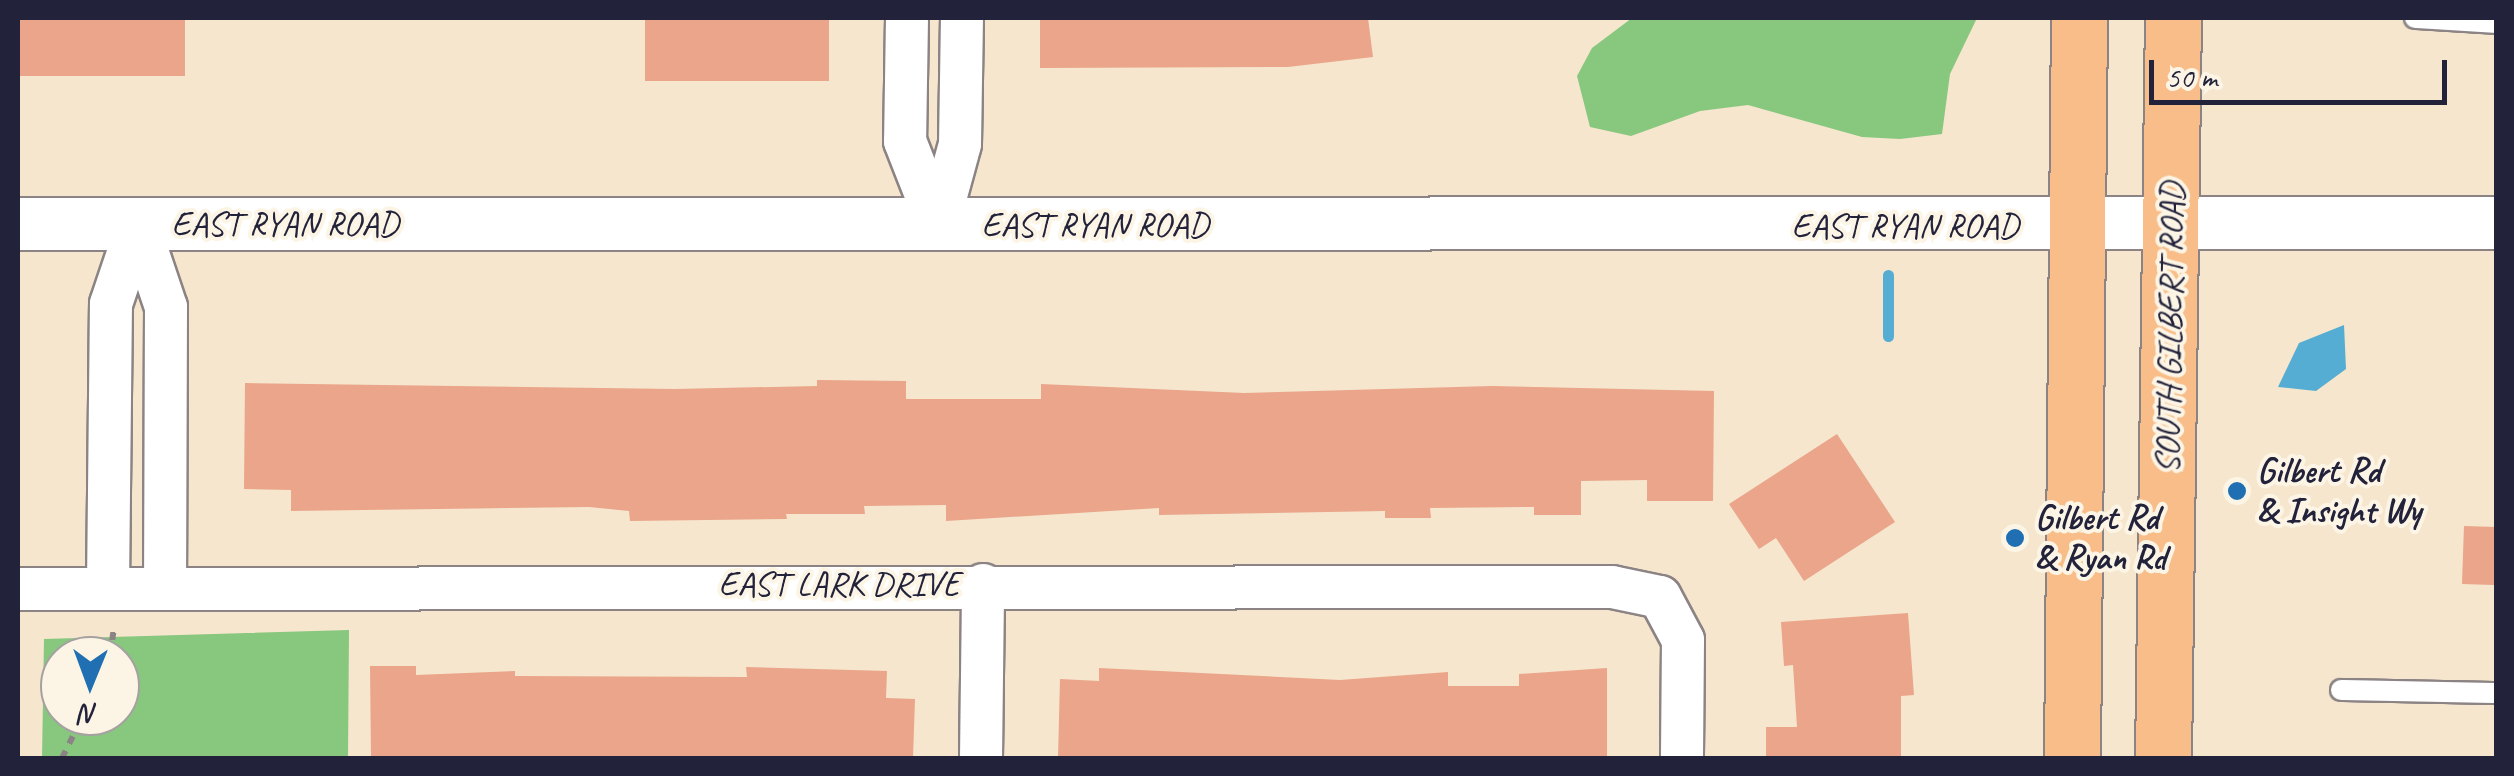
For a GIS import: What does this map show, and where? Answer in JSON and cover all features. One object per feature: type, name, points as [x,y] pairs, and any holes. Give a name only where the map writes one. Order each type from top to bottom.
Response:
[{"type":"main road","points":[[2072,758],[2079,18]]},
{"type":"main road","name":"SOUTH GILBERT ROAD","points":[[2164,758],[2173,18]]},
{"type":"street","points":[[907,18],[906,141],[938,225]]},
{"type":"street","points":[[938,225],[960,144],[962,18]]},
{"type":"street","name":"EAST RYAN ROAD","points":[[18,224],[2078,227],[2496,223]]},
{"type":"street","points":[[138,224],[166,307],[165,588]]},
{"type":"street","points":[[111,607],[111,304],[138,224]]},
{"type":"street","points":[[981,758],[984,585]]},
{"type":"street","name":"EAST LARK DRIVE","points":[[18,589],[111,607],[165,588],[1612,587],[1660,597],[1683,640],[1682,758]]},
{"type":"lane","points":[[2414,18],[2496,23]]},
{"type":"lane","points":[[2341,690],[2496,693]]},
{"type":"path","points":[[110,636],[111,607]]},
{"type":"green space","points":[[1632,18],[1977,18],[1950,74],[1942,134],[1900,139],[1862,137],[1748,105],[1700,111],[1631,136],[1590,127],[1577,76],[1592,48]]},
{"type":"green space","points":[[349,630],[348,758],[42,758],[42,736],[140,736],[140,636]]},
{"type":"water","points":[[2344,325],[2346,369],[2316,391],[2278,387],[2299,343]]},
{"type":"building","points":[[18,18],[185,18],[185,76],[18,76]]},
{"type":"building","points":[[645,18],[829,18],[829,81],[645,81]]},
{"type":"building","points":[[1040,18],[1368,18],[1373,57],[1288,67],[1040,68]]},
{"type":"building","points":[[817,380],[906,381],[906,399],[1041,399],[1041,384],[1244,393],[1492,386],[1714,391],[1713,501],[1647,501],[1647,480],[1581,481],[1581,515],[1534,515],[1534,507],[1430,508],[1431,518],[1385,518],[1385,511],[1159,515],[1159,508],[946,521],[946,505],[864,506],[865,514],[786,514],[787,519],[630,521],[629,511],[589,507],[291,511],[291,490],[244,489],[245,383],[675,389],[817,386]]},
{"type":"building","points":[[1837,434],[1895,522],[1804,581],[1776,538],[1759,549],[1729,504]]},
{"type":"building","points":[[2464,526],[2496,527],[2494,585],[2462,584]]},
{"type":"building","points":[[1908,613],[1914,695],[1901,696],[1901,757],[1766,758],[1766,727],[1797,727],[1793,665],[1784,666],[1781,622]]},
{"type":"building","points":[[370,666],[416,666],[416,675],[515,671],[515,676],[747,677],[746,667],[887,671],[886,698],[915,699],[913,758],[371,758]]},
{"type":"building","points":[[1099,668],[1340,680],[1448,672],[1448,686],[1519,686],[1519,674],[1607,668],[1607,758],[1058,758],[1060,679],[1099,681]]},
{"type":"waterway","points":[[1888,275],[1888,336]]},
{"type":"place","name":"Gilbert Rd & Insight Wy","points":[[2237,491]]},
{"type":"place","name":"Gilbert Rd & Ryan Rd","points":[[2015,538]]}]
